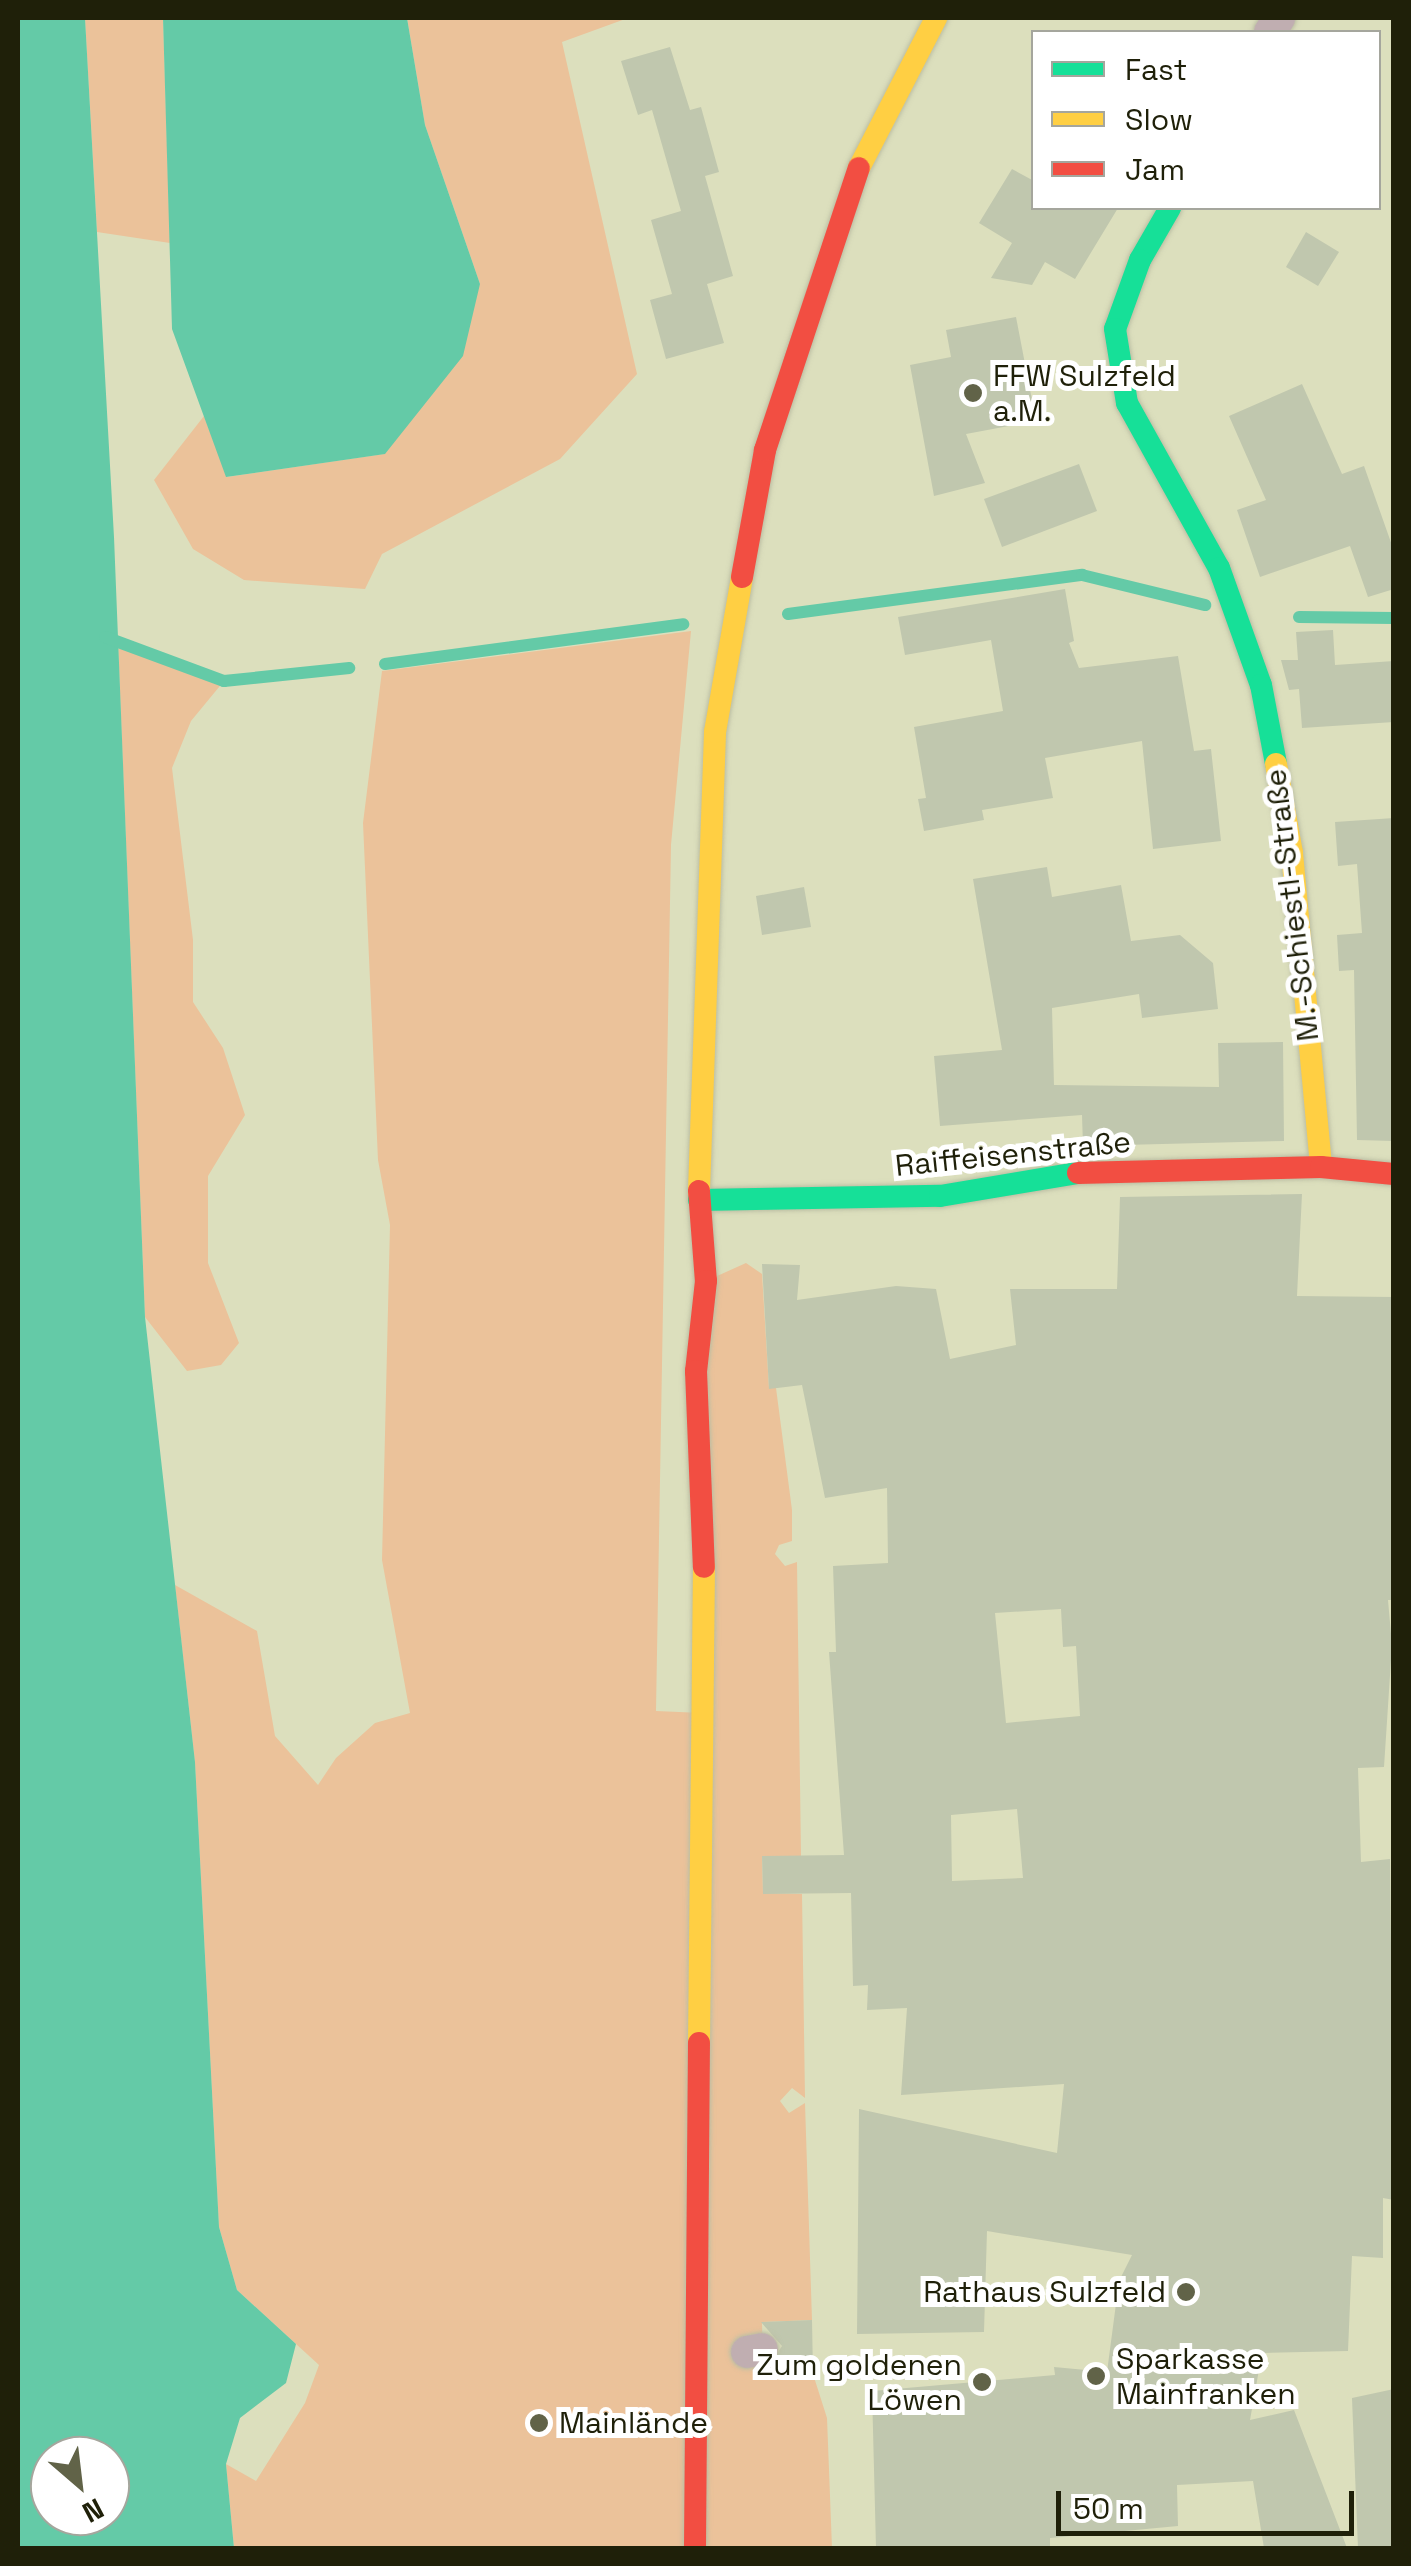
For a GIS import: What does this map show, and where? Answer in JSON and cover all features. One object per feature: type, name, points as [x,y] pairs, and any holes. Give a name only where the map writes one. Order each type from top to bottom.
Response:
[{"type":"main road","points":[[695,2548],[704,1540],[696,1371],[706,1282],[698,1200],[715,732],[764,450],[857,172],[936,18]]},
{"type":"main road","name":"M.-Schiestl-Straße","points":[[1169,210],[1140,260],[1115,329],[1126,403],[1219,568],[1261,685],[1292,853],[1321,1167]]},
{"type":"main road","name":"Raiffeisenstraße","points":[[698,1200],[940,1196],[1091,1171],[1321,1167],[1394,1174]]},
{"type":"shaded area","points":[[18,18],[85,18],[114,537],[145,1317],[195,1762],[219,2227],[237,2290],[296,2344],[286,2383],[240,2418],[226,2464],[234,2548],[18,2548]]},
{"type":"shaded area","points":[[85,18],[163,18],[170,243],[97,232]]},
{"type":"shaded area","points":[[163,18],[407,18],[425,125],[480,284],[463,356],[385,454],[226,477],[172,329]]},
{"type":"shaded area","points":[[407,18],[628,18],[562,42],[637,374],[560,459],[382,554],[365,589],[244,580],[193,549],[154,480],[204,416],[227,477],[384,454],[480,284],[425,125]]},
{"type":"shaded area","points":[[691,631],[671,845],[656,1711],[702,1713],[706,1281],[746,1263],[762,1274],[769,1388],[776,1388],[792,1510],[792,1541],[779,1545],[775,1554],[785,1566],[797,1562],[801,1856],[762,1857],[763,1893],[802,1894],[805,2098],[792,2088],[780,2101],[789,2113],[805,2103],[812,2320],[762,2322],[763,2375],[813,2374],[827,2418],[832,2548],[234,2548],[226,2464],[256,2481],[305,2403],[319,2365],[237,2290],[219,2227],[195,1762],[175,1585],[257,1631],[275,1736],[318,1785],[336,1758],[375,1723],[410,1713],[382,1560],[390,1225],[378,1160],[363,823],[382,671]]},
{"type":"shaded area","points":[[118,642],[224,681],[191,721],[172,768],[193,940],[193,1002],[223,1048],[245,1115],[208,1176],[208,1263],[239,1343],[221,1365],[187,1371],[145,1317]]},
{"type":"building","points":[[670,47],[690,110],[701,107],[719,172],[705,176],[733,276],[707,284],[724,343],[666,359],[650,300],[672,294],[651,220],[681,211],[652,110],[638,115],[621,61]]},
{"type":"building","points":[[1012,169],[1031,179],[1031,210],[1117,210],[1075,279],[1045,262],[1032,285],[991,278],[1012,243],[979,223]]},
{"type":"building","points":[[1306,232],[1339,252],[1318,286],[1286,267]]},
{"type":"building","name":"FFW Sulzfeld a.M.","points":[[1016,317],[1036,421],[966,434],[985,483],[934,496],[910,365],[951,357],[946,330]]},
{"type":"building","points":[[1302,384],[1342,474],[1364,466],[1394,551],[1394,589],[1368,597],[1350,546],[1260,577],[1237,510],[1266,500],[1229,416]]},
{"type":"building","points":[[1079,464],[1097,511],[1002,547],[984,499]]},
{"type":"building","points":[[1065,589],[1074,641],[1069,643],[1079,668],[1178,656],[1194,751],[1211,749],[1221,841],[1153,849],[1142,741],[1045,758],[1053,798],[982,810],[984,820],[924,831],[918,799],[926,798],[914,727],[1003,711],[991,640],[905,655],[898,617]]},
{"type":"building","points":[[1333,630],[1335,665],[1394,661],[1394,722],[1302,728],[1299,689],[1289,690],[1281,660],[1298,660],[1296,632]]},
{"type":"building","points":[[1394,818],[1394,1141],[1357,1140],[1354,970],[1339,971],[1337,935],[1362,933],[1357,864],[1338,866],[1335,822]]},
{"type":"building","points":[[1047,867],[1052,897],[1121,885],[1131,941],[1180,935],[1213,963],[1218,1009],[1142,1018],[1139,994],[1052,1008],[1054,1085],[1219,1087],[1218,1043],[1283,1042],[1284,1141],[1083,1146],[1082,1115],[940,1126],[934,1056],[1002,1050],[973,879]]},
{"type":"building","points":[[804,887],[811,927],[762,935],[756,896]]},
{"type":"building","points":[[1302,1194],[1297,1296],[1394,1297],[1394,1600],[1388,1600],[1392,1645],[1384,1767],[1358,1768],[1361,1862],[1390,1859],[1394,2200],[1383,2198],[1383,2258],[1352,2256],[1348,2351],[1262,2353],[1250,2420],[1294,2410],[1347,2548],[1264,2548],[1253,2481],[1177,2485],[1178,2526],[1050,2538],[1050,2548],[876,2548],[872,2391],[1055,2375],[1054,2367],[1107,2372],[1119,2281],[1132,2255],[987,2231],[984,2332],[857,2334],[859,2109],[1057,2153],[1064,2084],[901,2095],[907,2008],[867,2010],[868,1985],[853,1986],[851,1893],[763,1894],[762,1856],[844,1855],[829,1652],[836,1652],[833,1566],[888,1563],[887,1488],[825,1498],[802,1385],[769,1389],[762,1264],[800,1265],[797,1300],[896,1286],[936,1289],[950,1359],[1016,1345],[1010,1289],[1117,1289],[1120,1197]],"holes":[[[1061,1609],[1063,1647],[1076,1646],[1080,1716],[1006,1723],[995,1613]],[[1017,1809],[1023,1878],[952,1881],[951,1815]]]},
{"type":"building","points":[[812,2320],[813,2374],[763,2375],[782,2346],[761,2322]]},
{"type":"building","points":[[1394,2389],[1394,2548],[1358,2548],[1352,2398]]},
{"type":"waterway","points":[[788,614],[1082,575],[1205,605]]},
{"type":"waterway","points":[[1299,617],[1394,618]]},
{"type":"waterway","points":[[385,664],[683,624]]},
{"type":"waterway","points":[[105,637],[224,681],[349,668]]},
{"type":"traffic: fast","points":[[1169,210],[1140,260],[1115,329],[1127,403],[1219,568],[1261,685],[1276,764]]},
{"type":"traffic: fast","points":[[699,1200],[940,1196],[1078,1173]]},
{"type":"traffic: slow","points":[[859,168],[936,18]]},
{"type":"traffic: slow","points":[[699,1191],[715,732],[742,577]]},
{"type":"traffic: slow","points":[[1276,764],[1292,853],[1321,1167]]},
{"type":"traffic: slow","points":[[699,2043],[704,1567]]},
{"type":"traffic: jam","points":[[742,577],[765,450],[859,168]]},
{"type":"traffic: jam","points":[[1078,1173],[1321,1167],[1394,1174]]},
{"type":"traffic: jam","points":[[699,1191],[706,1281],[696,1371],[704,1567]]},
{"type":"traffic: jam","points":[[695,2548],[699,2043]]},
{"type":"place","name":"FFW Sulzfeld a.M.","points":[[973,393]]},
{"type":"place","name":"Rathaus Sulzfeld","points":[[1186,2292]]},
{"type":"place","name":"Sparkasse Mainfranken","points":[[1096,2376]]},
{"type":"place","name":"Zum goldenen Löwen","points":[[982,2382]]},
{"type":"place","name":"Mainlände","points":[[539,2423]]}]
